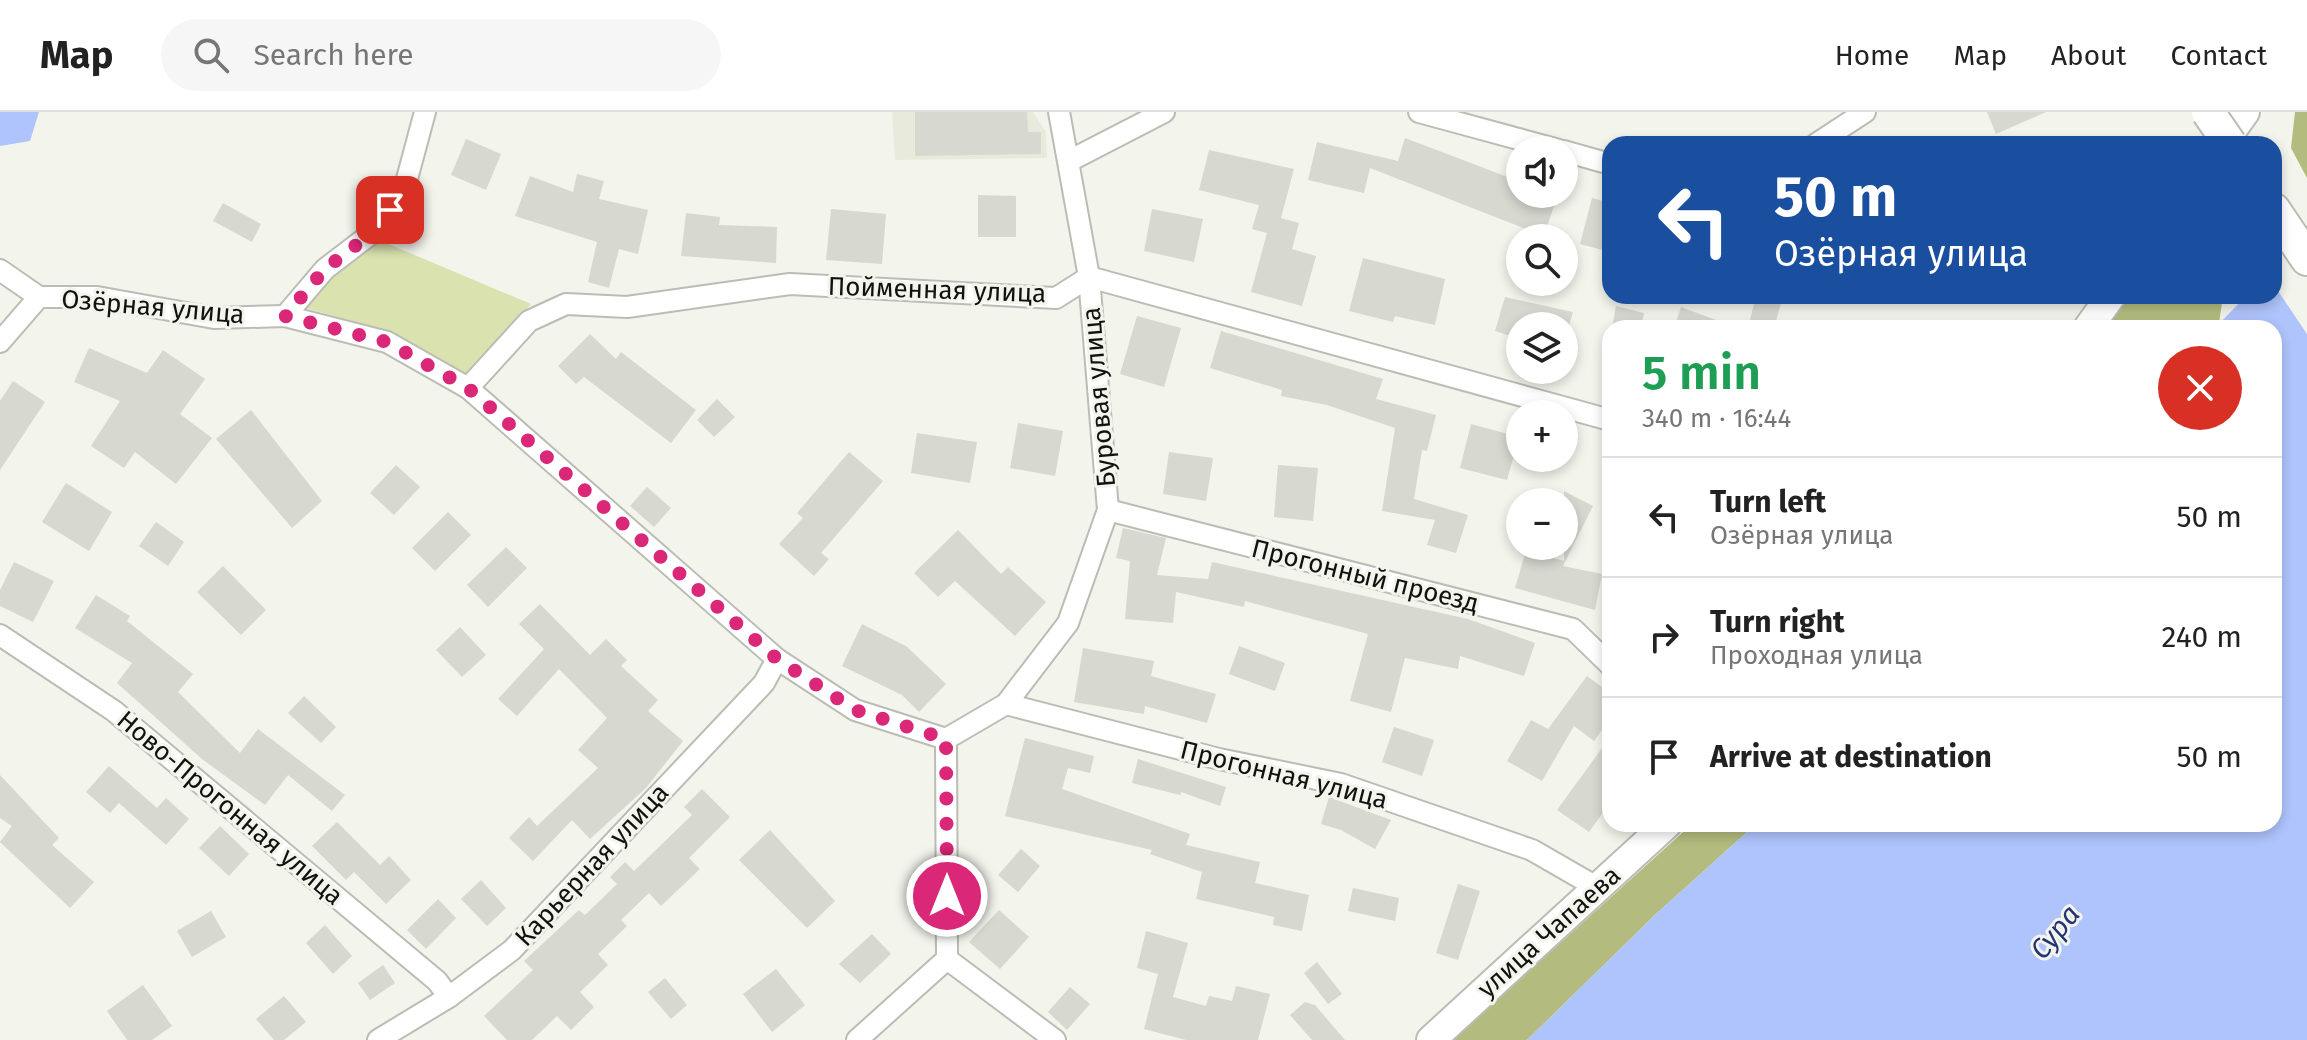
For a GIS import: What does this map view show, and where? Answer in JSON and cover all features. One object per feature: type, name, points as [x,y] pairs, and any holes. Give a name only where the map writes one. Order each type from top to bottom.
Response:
[{"type":"main road","points":[[2208,112],[2224,136]]},
{"type":"main road","points":[[2282,222],[2307,259]]},
{"type":"street","points":[[285,316],[325,269],[376,230],[404,190],[425,112]]},
{"type":"street","name":"Буровая улица","points":[[946,739],[1006,704],[1068,623],[1108,510],[1089,277],[1071,160],[1059,112]]},
{"type":"street","points":[[1071,160],[1164,112]]},
{"type":"street","points":[[1419,112],[1507,136]]},
{"type":"street","points":[[2228,136],[2245,112]]},
{"type":"street","points":[[1826,136],[1853,114]]},
{"type":"street","points":[[1578,155],[1602,162]]},
{"type":"street","name":"Озёрная улица","points":[[0,270],[39,297],[97,297],[214,318],[285,316],[387,342],[468,388],[777,659],[855,710],[946,739]]},
{"type":"street","points":[[1089,277],[1602,418]]},
{"type":"street","name":"Пойменная улица","points":[[468,388],[529,321],[566,304],[627,307],[790,284],[1056,298],[1089,277]]},
{"type":"street","points":[[0,342],[39,297]]},
{"type":"street","name":"Прогонный проезд","points":[[1108,510],[1573,629],[1602,657]]},
{"type":"street","name":"Ново-Прогонная улица","points":[[0,635],[114,711],[437,981],[449,997]]},
{"type":"street","name":"Карьерная улица","points":[[378,1040],[449,997],[512,950],[764,683],[777,659]]},
{"type":"street","name":"Прогонная улица","points":[[1006,704],[1219,759],[1341,784],[1532,850],[1598,888]]},
{"type":"street","points":[[857,1040],[947,959],[946,739]]},
{"type":"street","name":"улица Чапаева","points":[[1431,1040],[1658,832]]},
{"type":"street","points":[[947,959],[1055,1040]]},
{"type":"shaded area","points":[[892,112],[1033,112],[1046,132],[1047,158],[895,160]]},
{"type":"green space","points":[[2295,112],[2307,112],[2307,178],[2291,148]]},
{"type":"green space","points":[[379,240],[531,304],[466,377],[392,332],[302,307],[333,274]]},
{"type":"green space","points":[[2124,304],[2222,304],[2219,320],[2112,320]]},
{"type":"green space","points":[[1683,832],[1747,832],[1657,913],[1527,1040],[1453,1040]]},
{"type":"water","points":[[0,112],[39,112],[30,141],[0,146]]},
{"type":"water","name":"Сура","points":[[2307,233],[2307,1040],[1527,1040],[1657,913],[1747,832],[2282,832],[2282,320],[2223,320],[2238,304],[2282,304],[2282,259]]},
{"type":"pier","points":[[2307,229],[2307,334],[2282,297],[2282,254]]},
{"type":"building","points":[[915,112],[1027,112],[1028,132],[1041,132],[1041,154],[915,156]]},
{"type":"building","points":[[1987,112],[2046,112],[1996,134]]},
{"type":"building","points":[[1405,138],[1506,176],[1506,208],[1553,208],[1548,224],[1513,224],[1370,168],[1364,193],[1308,180],[1317,142],[1398,161]]},
{"type":"building","points":[[466,139],[501,154],[486,190],[451,175]]},
{"type":"building","points":[[1209,150],[1294,169],[1281,218],[1299,223],[1292,249],[1316,256],[1302,306],[1251,292],[1267,233],[1252,229],[1259,205],[1199,190]]},
{"type":"building","points":[[577,174],[604,181],[599,199],[648,210],[638,254],[619,249],[609,288],[588,282],[597,242],[515,216],[530,176],[573,192]]},
{"type":"building","points":[[978,195],[1016,196],[1016,237],[978,237]]},
{"type":"building","points":[[1592,198],[1602,201],[1602,250],[1580,244]]},
{"type":"building","points":[[223,203],[261,224],[252,242],[213,221]]},
{"type":"building","points":[[831,209],[886,214],[882,264],[826,260]]},
{"type":"building","points":[[1152,209],[1203,219],[1194,262],[1144,251]]},
{"type":"building","points":[[686,213],[720,217],[719,225],[777,227],[776,263],[681,256]]},
{"type":"building","points":[[1363,258],[1445,279],[1435,325],[1395,316],[1393,322],[1349,311]]},
{"type":"building","points":[[1505,297],[1573,312],[1506,312],[1506,335],[1495,331]]},
{"type":"building","points":[[1754,304],[1781,304],[1776,320],[1750,320]]},
{"type":"building","points":[[1616,306],[1644,313],[1643,320],[1613,320]]},
{"type":"building","points":[[1681,307],[1716,320],[1677,320]]},
{"type":"building","points":[[1137,316],[1181,328],[1164,387],[1120,374]]},
{"type":"building","points":[[1221,331],[1383,379],[1376,399],[1436,415],[1427,451],[1422,450],[1414,499],[1468,515],[1456,553],[1427,545],[1435,520],[1382,511],[1395,428],[1327,405],[1281,396],[1282,390],[1210,368]]},
{"type":"building","points":[[590,334],[616,359],[621,352],[696,410],[671,443],[584,377],[576,384],[558,366]]},
{"type":"building","points":[[89,348],[147,373],[163,350],[205,379],[180,414],[212,438],[176,484],[135,452],[124,468],[91,446],[120,401],[74,382]]},
{"type":"building","points":[[13,381],[45,402],[0,470],[0,401]]},
{"type":"building","points":[[717,399],[735,417],[714,437],[697,420]]},
{"type":"building","points":[[251,410],[322,501],[292,528],[216,439]]},
{"type":"building","points":[[1018,423],[1063,431],[1055,476],[1010,468]]},
{"type":"building","points":[[1471,424],[1506,433],[1506,472],[1509,472],[1507,480],[1460,468]]},
{"type":"building","points":[[917,433],[977,442],[970,483],[911,473]]},
{"type":"building","points":[[849,452],[883,481],[821,553],[829,559],[814,576],[779,544],[803,518],[797,513]]},
{"type":"building","points":[[1169,452],[1213,458],[1206,501],[1163,494]]},
{"type":"building","points":[[396,465],[420,487],[394,515],[370,493]]},
{"type":"building","points":[[1278,465],[1318,468],[1313,521],[1274,517]]},
{"type":"building","points":[[66,483],[112,512],[89,551],[42,522]]},
{"type":"building","points":[[647,487],[671,508],[654,527],[630,506]]},
{"type":"building","points":[[1578,498],[1593,506],[1578,536]]},
{"type":"building","points":[[448,512],[471,535],[435,571],[412,548]]},
{"type":"building","points":[[156,522],[184,542],[168,566],[139,546]]},
{"type":"building","points":[[1123,528],[1166,538],[1157,575],[1208,579],[1212,562],[1468,619],[1535,643],[1524,676],[1460,656],[1458,669],[1405,658],[1391,712],[1350,701],[1368,634],[1245,601],[1244,607],[1176,592],[1173,623],[1125,619],[1130,561],[1116,558]]},
{"type":"building","points":[[958,530],[1001,574],[1008,567],[1046,602],[1015,636],[955,581],[938,597],[914,573]]},
{"type":"building","points":[[506,547],[527,568],[488,607],[467,585]]},
{"type":"building","points":[[1523,560],[1564,561],[1563,566],[1602,574],[1595,610],[1515,588]]},
{"type":"building","points":[[14,562],[54,581],[33,622],[0,606],[0,590]]},
{"type":"building","points":[[223,566],[266,610],[241,635],[197,592]]},
{"type":"building","points":[[96,595],[130,616],[127,621],[193,674],[178,692],[240,753],[258,729],[345,795],[332,811],[288,775],[265,805],[202,759],[117,683],[132,663],[75,628]]},
{"type":"building","points":[[540,604],[590,655],[606,639],[627,660],[621,666],[658,700],[648,711],[683,741],[646,788],[590,839],[572,820],[533,861],[509,838],[529,817],[537,826],[598,768],[578,750],[607,718],[559,669],[517,716],[498,699],[544,649],[519,624]]},
{"type":"building","points":[[862,624],[906,646],[946,684],[919,712],[902,695],[842,666]]},
{"type":"building","points":[[460,627],[486,655],[462,677],[436,650]]},
{"type":"building","points":[[1239,646],[1285,663],[1275,691],[1229,674]]},
{"type":"building","points":[[1083,648],[1154,661],[1151,676],[1216,694],[1207,723],[1145,706],[1144,714],[1074,702]]},
{"type":"building","points":[[1587,676],[1602,687],[1602,730],[1594,741],[1574,726],[1542,781],[1507,761],[1531,720],[1548,729]]},
{"type":"building","points":[[304,696],[336,727],[321,743],[288,713]]},
{"type":"building","points":[[1394,727],[1434,740],[1422,776],[1382,762]]},
{"type":"building","points":[[1025,738],[1094,756],[1090,773],[1068,768],[1062,789],[1190,834],[1186,845],[1260,862],[1255,883],[1309,895],[1302,931],[1273,925],[1274,917],[1196,899],[1202,872],[1150,854],[1152,850],[1005,816]]},
{"type":"building","points":[[1602,748],[1602,814],[1589,832],[1557,810]]},
{"type":"building","points":[[1138,759],[1226,787],[1220,806],[1181,792],[1180,795],[1132,783]]},
{"type":"building","points":[[109,766],[157,808],[166,798],[189,819],[166,845],[119,803],[110,813],[86,792]]},
{"type":"building","points":[[0,775],[59,838],[52,845],[94,882],[70,908],[0,842],[12,826],[0,818]]},
{"type":"building","points":[[702,789],[730,817],[689,858],[700,869],[661,906],[649,893],[621,920],[627,926],[598,954],[608,965],[580,992],[594,1007],[571,1030],[557,1016],[532,1040],[507,1040],[484,1016],[533,970],[524,961],[579,910],[585,915],[617,884],[610,877],[625,862],[634,871],[692,815],[684,807]]},
{"type":"building","points":[[1329,797],[1391,820],[1375,849],[1341,830],[1321,824]]},
{"type":"building","points":[[337,822],[380,865],[389,856],[411,880],[386,904],[354,872],[346,880],[312,846]]},
{"type":"building","points":[[220,826],[249,854],[229,876],[199,848]]},
{"type":"building","points":[[770,830],[835,901],[807,928],[739,860]]},
{"type":"building","points":[[1021,849],[1040,866],[1018,892],[998,875]]},
{"type":"building","points":[[481,880],[506,908],[487,926],[461,899]]},
{"type":"building","points":[[1458,884],[1480,891],[1458,960],[1436,953]]},
{"type":"building","points":[[1353,888],[1399,898],[1395,921],[1348,911]]},
{"type":"building","points":[[438,899],[456,918],[426,949],[407,930]]},
{"type":"building","points":[[999,910],[1029,937],[1000,969],[969,942]]},
{"type":"building","points":[[211,911],[226,937],[192,957],[177,931]]},
{"type":"building","points":[[325,925],[352,956],[333,974],[306,943]]},
{"type":"building","points":[[1146,931],[1188,943],[1173,997],[1206,1006],[1209,996],[1232,1001],[1236,986],[1270,994],[1258,1040],[1186,1040],[1144,1029],[1158,974],[1137,968]]},
{"type":"building","points":[[872,934],[891,954],[860,983],[839,964]]},
{"type":"building","points":[[1317,962],[1342,994],[1328,1004],[1304,973]]},
{"type":"building","points":[[383,965],[395,983],[370,1000],[358,983]]},
{"type":"building","points":[[776,969],[805,1005],[772,1032],[743,994]]},
{"type":"building","points":[[665,978],[687,1005],[671,1019],[648,992]]},
{"type":"building","points":[[143,985],[172,1026],[152,1040],[127,1040],[107,1011]]},
{"type":"building","points":[[1070,987],[1090,1004],[1067,1030],[1048,1012]]},
{"type":"building","points":[[284,996],[306,1022],[284,1040],[274,1040],[256,1019]]},
{"type":"building","points":[[1305,1002],[1315,1005],[1345,1040],[1312,1040],[1290,1015]]},
{"type":"route","points":[[390,210],[376,230],[325,269],[285,316],[387,342],[468,388],[777,659],[855,710],[946,739],[947,896]]}]
